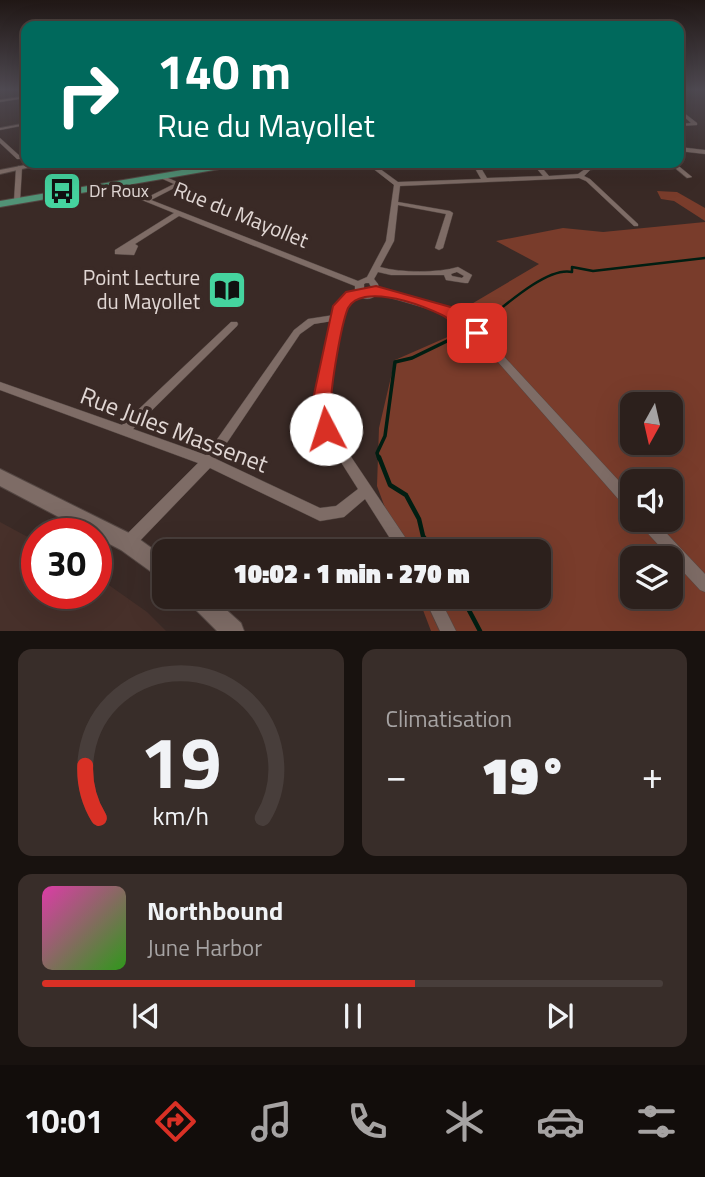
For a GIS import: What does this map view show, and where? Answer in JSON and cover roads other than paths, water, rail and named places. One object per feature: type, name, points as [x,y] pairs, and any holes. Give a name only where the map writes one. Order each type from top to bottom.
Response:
[{"type":"main road","points":[[0,204],[207,168]]},
{"type":"main road","points":[[0,477],[128,543],[152,560]]},
{"type":"main road","points":[[210,609],[233,631]]},
{"type":"street","points":[[684,125],[695,124],[690,119]]},
{"type":"street","points":[[0,129],[21,125]]},
{"type":"street","points":[[0,140],[19,158]]},
{"type":"street","points":[[684,150],[705,152]]},
{"type":"street","points":[[0,173],[19,168],[17,201]]},
{"type":"street","points":[[376,168],[397,184],[580,176],[588,180],[636,225]]},
{"type":"street","points":[[478,168],[484,179]]},
{"type":"street","points":[[539,168],[546,176]]},
{"type":"street","points":[[580,176],[588,169],[594,168]]},
{"type":"street","points":[[678,168],[689,177]]},
{"type":"street","points":[[146,200],[179,184],[159,176]]},
{"type":"street","points":[[397,184],[390,241],[369,281],[344,300],[338,317],[321,415],[326,429],[398,539]]},
{"type":"street","name":"Rue du Mayollet","points":[[108,185],[358,288]]},
{"type":"street","points":[[395,203],[450,213],[439,248]]},
{"type":"street","points":[[131,245],[179,213]]},
{"type":"street","points":[[377,269],[391,273],[447,272]]},
{"type":"street","points":[[369,281],[377,285],[376,290]]},
{"type":"street","points":[[358,288],[366,294],[376,290],[449,312],[472,328],[620,492]]},
{"type":"street","points":[[128,543],[208,461],[297,332],[310,321],[338,317]]},
{"type":"street","points":[[124,431],[234,324]]},
{"type":"street","name":"Rue Jules Massenet","points":[[0,386],[208,461],[320,515],[339,512],[366,491]]},
{"type":"street","points":[[656,532],[705,585]]},
{"type":"street","points":[[437,609],[449,631]]},
{"type":"waterway","points":[[478,327],[536,283],[561,272],[572,272],[572,267],[593,271],[705,258]]},
{"type":"waterway","points":[[379,459],[377,453],[385,436],[395,362],[412,358],[480,325]]},
{"type":"waterway","points":[[379,457],[390,485],[406,495],[419,519],[425,539]]},
{"type":"waterway","points":[[468,609],[480,631]]},
{"type":"place","name":"Dr Roux","points":[[62,191]]},
{"type":"place","name":"Point Lecture du Mayollet","points":[[227,290]]}]
